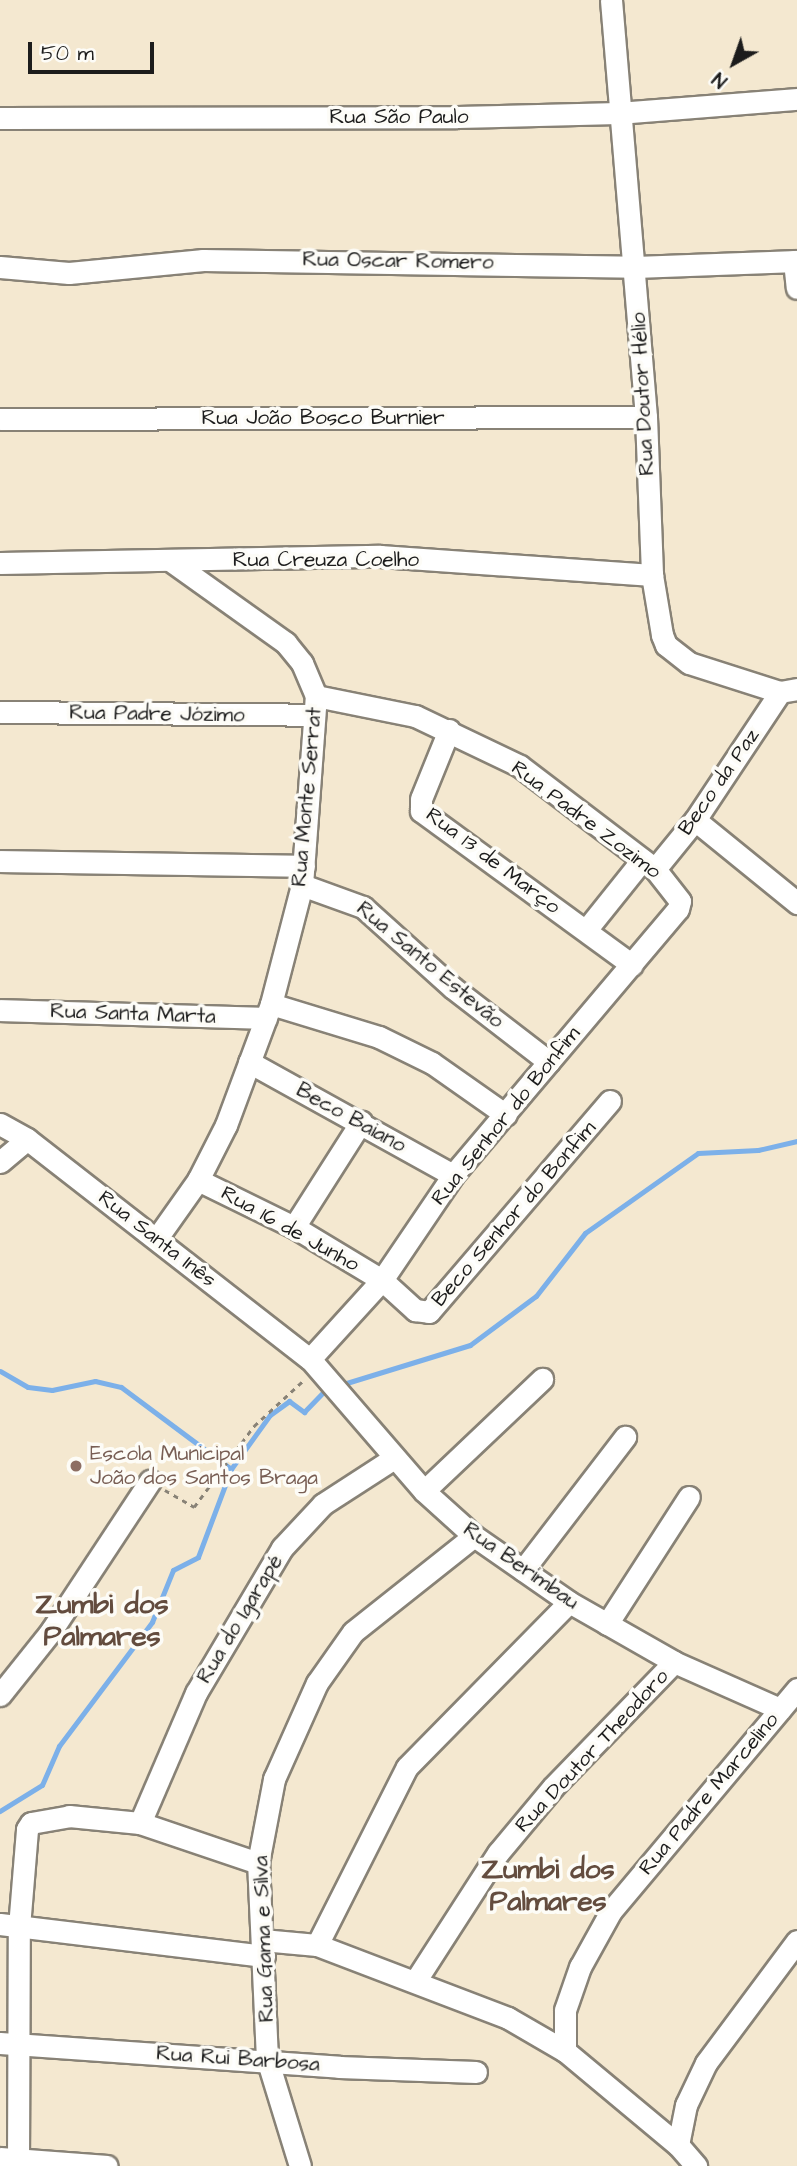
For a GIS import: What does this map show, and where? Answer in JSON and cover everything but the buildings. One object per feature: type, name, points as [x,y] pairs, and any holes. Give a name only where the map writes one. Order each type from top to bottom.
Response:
[{"type":"street","name":"Rua Doutor Hélio","points":[[611,0],[618,113],[635,267],[646,417],[652,575],[662,635],[676,655],[788,691]]},
{"type":"street","name":"Rua São Paulo","points":[[0,118],[618,113],[797,99]]},
{"type":"street","name":"Rua Oscar Romero","points":[[0,267],[69,273],[203,260],[337,259],[635,267],[796,261]]},
{"type":"street","points":[[796,261],[797,288]]},
{"type":"street","name":"Rua João Bosco Burnier","points":[[0,419],[646,417]]},
{"type":"street","name":"Rua Creuza Coelho","points":[[0,563],[380,556],[652,575]]},
{"type":"street","name":"Rua Monte Serrat","points":[[157,1238],[198,1180],[226,1125],[268,1011],[303,876],[315,706],[306,670],[286,643],[171,561]]},
{"type":"street","name":"Beco da Paz","points":[[586,930],[648,864],[695,820],[788,691]]},
{"type":"street","name":"Rua Padre Józimo","points":[[0,712],[315,706]]},
{"type":"street","name":"Rua Padre Zozimo","points":[[315,706],[383,706],[449,730],[529,772],[648,864],[678,894],[678,909]]},
{"type":"street","name":"Rua 13 de Março","points":[[449,730],[421,799],[421,811],[632,965]]},
{"type":"street","points":[[695,820],[797,903]]},
{"type":"street","name":"Rua Santo Estevão","points":[[0,861],[303,876],[363,906],[453,988],[549,1062]]},
{"type":"street","name":"Rua Senhor do Bonfim","points":[[314,1364],[382,1280],[453,1175],[678,909]]},
{"type":"street","name":"Rua Santa Marta","points":[[0,1010],[268,1011],[379,1037],[432,1063],[506,1115]]},
{"type":"street","name":"Beco Baiano","points":[[249,1062],[453,1175]]},
{"type":"street","name":"Beco Senhor do Bonfim","points":[[382,1280],[415,1310],[435,1310],[610,1101]]},
{"type":"street","points":[[294,1227],[361,1122]]},
{"type":"street","name":"Rua Santa Inês","points":[[0,1124],[27,1139],[157,1238],[314,1364]]},
{"type":"street","points":[[0,1162],[27,1139]]},
{"type":"street","name":"Rua 16 de Junho","points":[[198,1180],[294,1227],[382,1280]]},
{"type":"street","name":"Rua Berimbau","points":[[314,1364],[424,1491],[474,1536],[569,1602],[674,1662],[780,1709]]},
{"type":"street","points":[[424,1491],[542,1379]]},
{"type":"street","points":[[523,1570],[625,1437]]},
{"type":"street","name":"Rua do Igarapé","points":[[140,1823],[196,1693],[282,1548],[323,1504],[394,1458]]},
{"type":"street","points":[[0,1695],[51,1631],[150,1481]]},
{"type":"street","points":[[607,1623],[689,1497]]},
{"type":"street","name":"Rua Gama e Silva","points":[[300,2166],[267,2059],[258,1863],[274,1779],[317,1683],[353,1632],[474,1536]]},
{"type":"street","points":[[317,1945],[407,1767],[569,1602]]},
{"type":"street","name":"Rua Doutor Theodoro","points":[[416,1980],[498,1853],[553,1787],[674,1662]]},
{"type":"street","name":"Rua Padre Marcelino","points":[[565,2052],[565,2010],[580,1967],[611,1911],[797,1689]]},
{"type":"street","points":[[107,2166],[12,2162],[8,2044],[10,1925],[27,1829],[39,1819],[69,1816],[140,1823],[258,1863]]},
{"type":"street","points":[[10,1925],[263,1948],[317,1945],[416,1980],[508,2018],[565,2052],[678,2145],[696,2166]]},
{"type":"street","points":[[678,2145],[687,2105],[706,2063],[794,1949]]},
{"type":"street","name":"Rua Rui Barbosa","points":[[8,2044],[267,2059],[339,2067],[476,2072]]},
{"type":"path","points":[[150,1481],[194,1507],[254,1426],[314,1364]]},
{"type":"waterway","points":[[340,1385],[470,1345],[536,1296],[585,1233],[698,1153],[758,1150],[797,1141]]},
{"type":"waterway","points":[[0,1371],[28,1387],[52,1390],[95,1381],[121,1387],[231,1469]]},
{"type":"waterway","points":[[0,1811],[42,1785],[59,1746],[152,1622],[173,1570],[198,1557],[231,1469],[270,1415],[289,1401],[304,1412],[327,1388]]},
{"type":"place","name":"Escola Municipal João dos Santos Braga","points":[[76,1466]]},
{"type":"district","name":"Zumbi dos Palmares","points":[[102,1621]]},
{"type":"district","name":"Zumbi dos Palmares","points":[[548,1886]]}]
